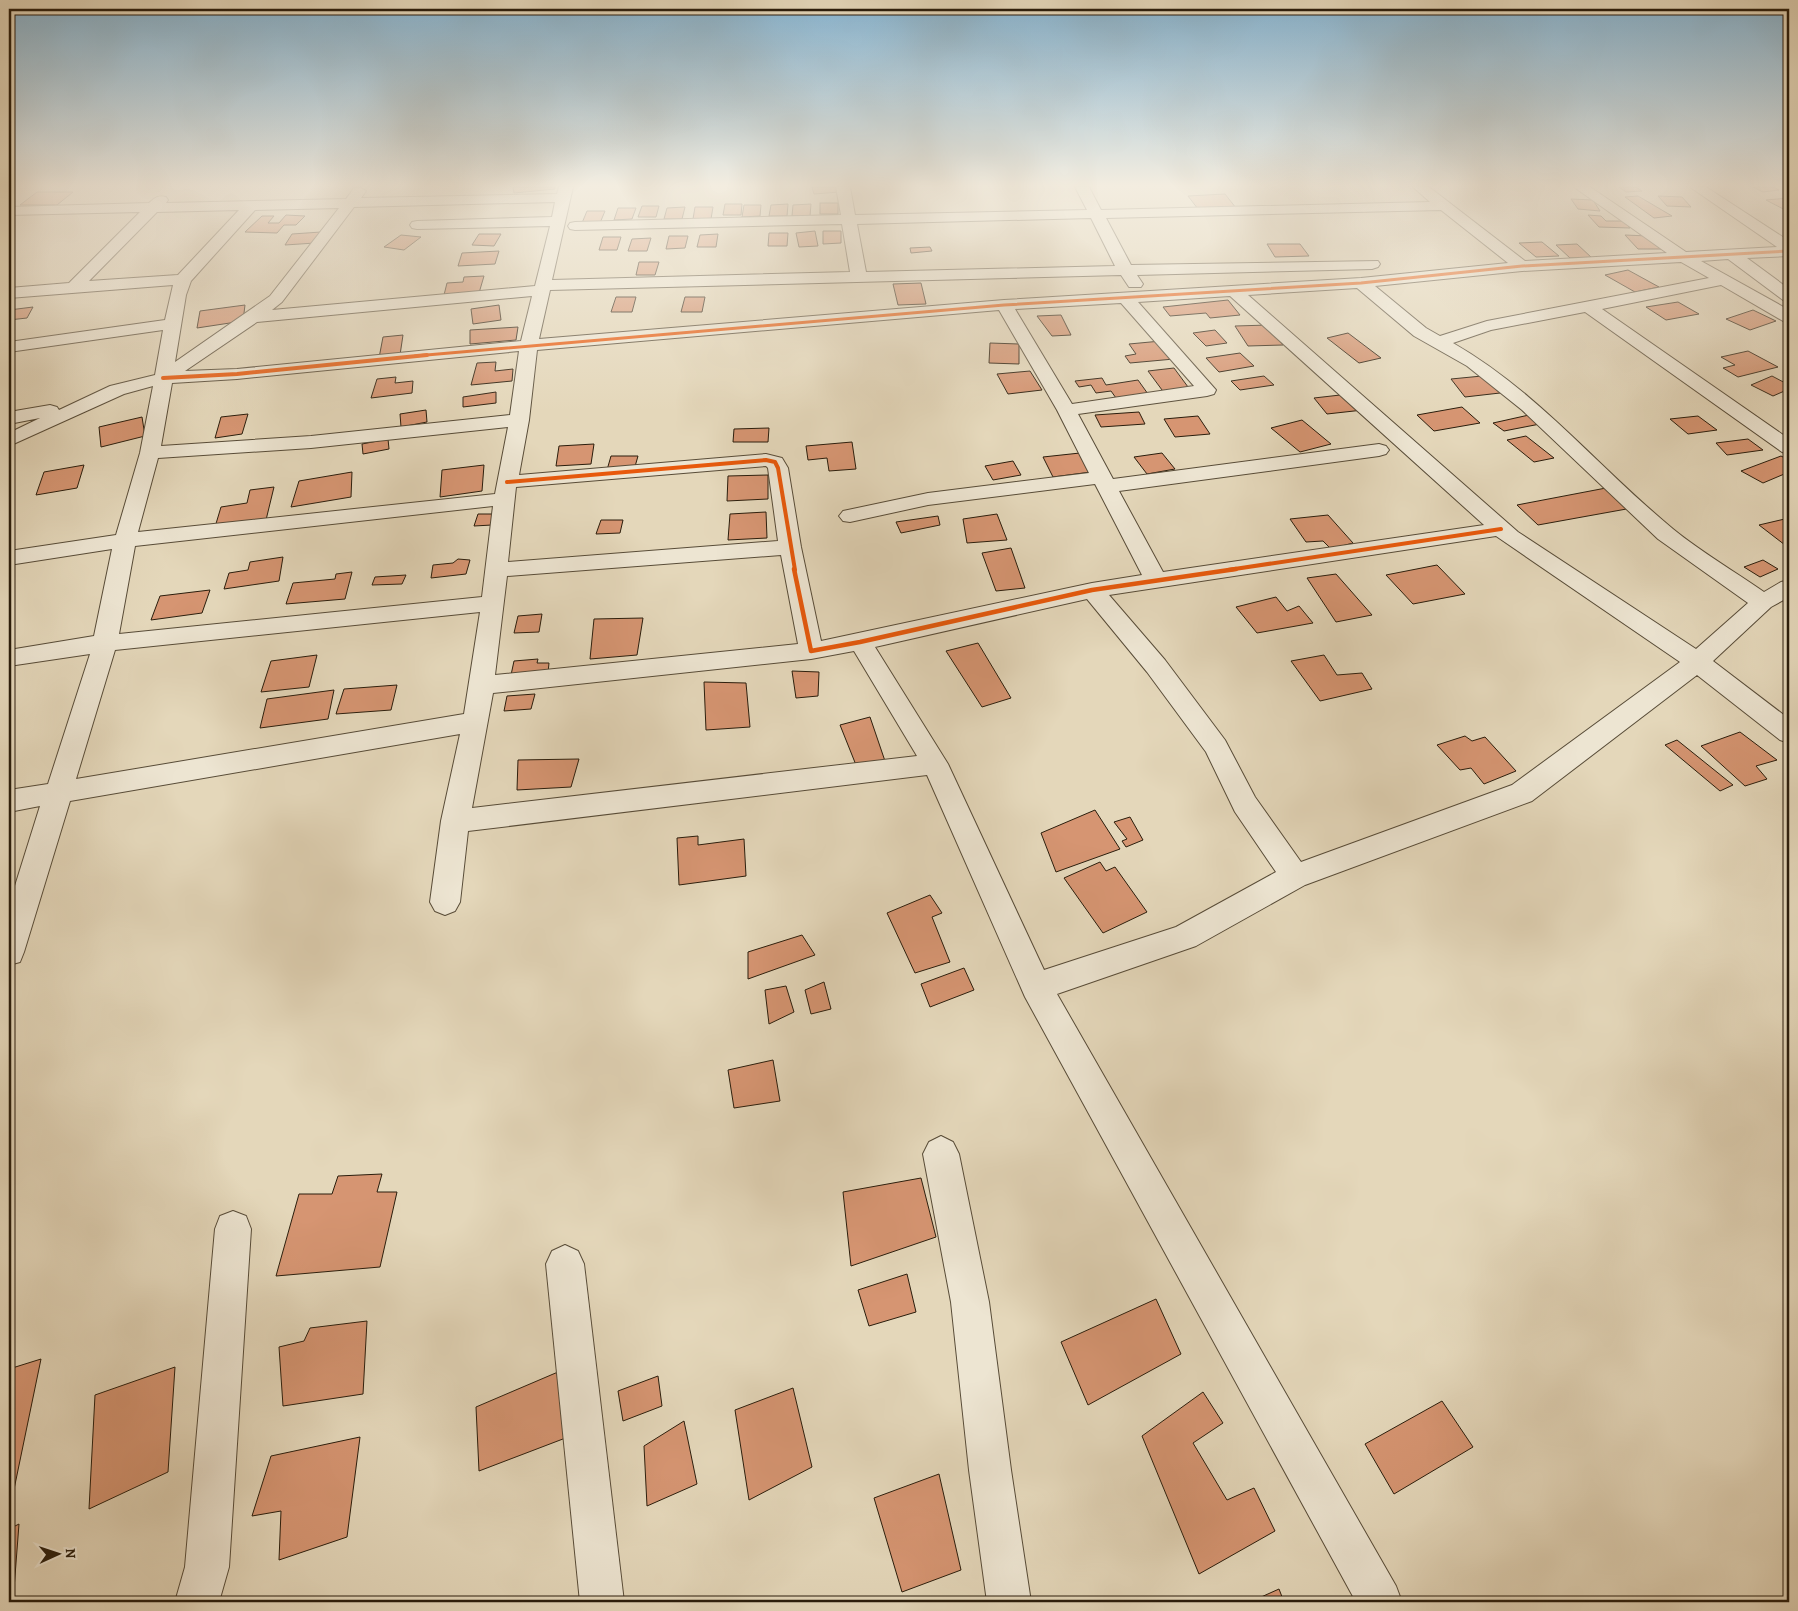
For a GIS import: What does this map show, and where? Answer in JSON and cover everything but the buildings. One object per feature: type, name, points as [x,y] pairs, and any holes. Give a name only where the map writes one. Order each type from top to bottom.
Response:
[{"type":"street","points":[[74,287],[99,262]]},
{"type":"street","points":[[9,952],[105,642],[125,540],[150,453],[173,324],[183,280],[199,262]]},
{"type":"street","points":[[163,378],[253,317],[276,299],[304,262]]},
{"type":"street","points":[[445,902],[455,821],[476,722],[493,603],[506,490],[519,420],[529,345],[542,288],[552,262]]},
{"type":"street","points":[[856,262],[859,277]]},
{"type":"street","points":[[1121,262],[1143,296]]},
{"type":"street","points":[[1470,262],[1490,270]]},
{"type":"street","points":[[1517,262],[1522,266]]},
{"type":"street","points":[[11,443],[78,406],[117,390],[163,378],[237,374],[529,345],[1004,304],[1361,283],[1577,262]]},
{"type":"street","points":[[1692,262],[1789,317]]},
{"type":"street","points":[[1743,262],[1789,296]]},
{"type":"street","points":[[253,317],[542,288],[859,277],[1384,264]]},
{"type":"street","points":[[9,293],[183,280]]},
{"type":"street","points":[[1439,342],[1487,326],[1723,280]]},
{"type":"street","points":[[1361,283],[1420,332],[1473,362],[1529,406],[1666,534],[1763,602]]},
{"type":"street","points":[[1233,290],[1510,537],[1697,662],[1789,733]]},
{"type":"street","points":[[1066,410],[1207,390],[1125,297]]},
{"type":"street","points":[[1004,304],[1066,410],[1156,580]]},
{"type":"street","points":[[1587,306],[1789,448]]},
{"type":"street","points":[[9,347],[173,324]]},
{"type":"street","points":[[9,418],[78,406]]},
{"type":"street","points":[[150,453],[312,442],[519,420]]},
{"type":"street","points":[[850,516],[928,500],[1250,466],[1379,450]]},
{"type":"street","points":[[9,558],[125,540],[506,490],[766,460],[775,462],[778,468],[790,547],[811,651]]},
{"type":"street","points":[[481,685],[811,651],[860,642],[1092,590],[1501,529]]},
{"type":"street","points":[[496,570],[790,547]]},
{"type":"street","points":[[1036,987],[1185,937],[1295,876],[1522,793],[1697,662],[1763,602],[1789,587]]},
{"type":"street","points":[[1092,590],[1156,666],[1216,747],[1246,804],[1295,876]]},
{"type":"street","points":[[9,658],[105,642],[275,627],[493,603]]},
{"type":"street","points":[[860,642],[935,764],[1036,987],[1380,1602]]},
{"type":"street","points":[[9,801],[476,722]]},
{"type":"street","points":[[455,821],[935,764]]},
{"type":"street","points":[[940,1154],[970,1302],[990,1470],[1009,1602]]},
{"type":"street","points":[[197,1602],[207,1567],[233,1229]]},
{"type":"street","points":[[565,1264],[602,1602]]},
{"type":"cycle path","points":[[163,378],[237,374],[529,345],[1004,305],[1361,283],[1522,266],[1590,262]]},
{"type":"cycle path","points":[[507,482],[766,460],[775,462],[778,468],[790,547],[811,651],[860,642],[1092,590],[1501,529]]}]
